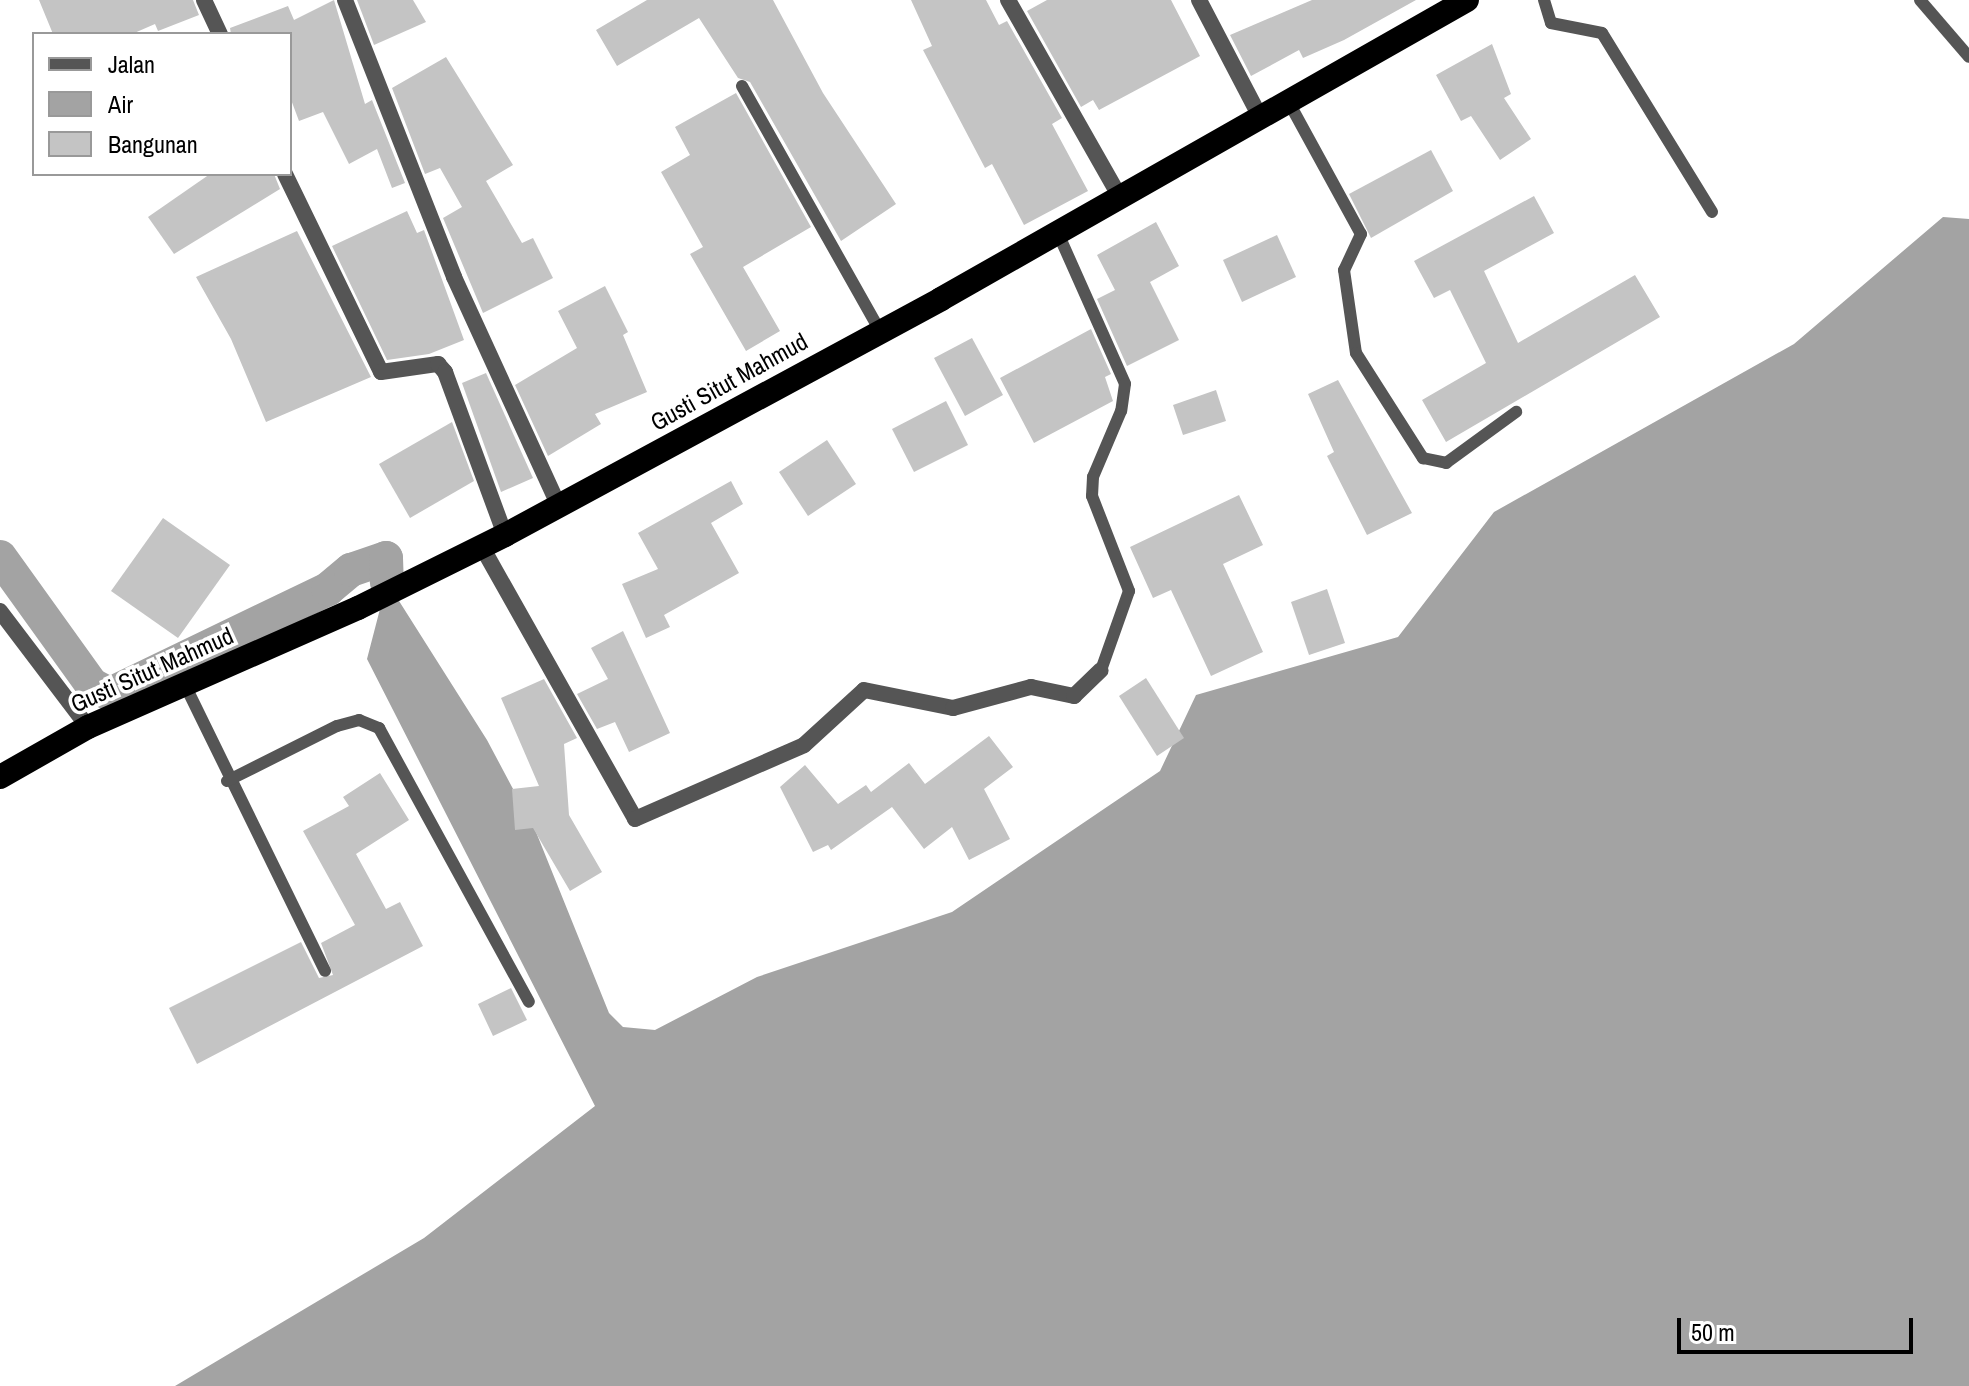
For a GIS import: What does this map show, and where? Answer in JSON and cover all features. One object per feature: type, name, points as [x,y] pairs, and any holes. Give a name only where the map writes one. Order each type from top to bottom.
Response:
[{"type":"highway","name":"Gusti Situt Mahmud","points":[[0,777],[88,727],[186,687],[358,608],[505,535],[880,331],[1467,0]]},
{"type":"street","points":[[204,0],[219,32]]},
{"type":"street","points":[[345,0],[454,277],[559,506]]},
{"type":"street","points":[[1008,0],[1120,197]]},
{"type":"street","points":[[1199,0],[1259,115]]},
{"type":"street","points":[[286,176],[381,372],[438,364],[445,372],[505,535]]},
{"type":"street","points":[[482,547],[635,819],[804,745],[864,690],[953,708],[1031,687],[1074,696],[1101,670]]},
{"type":"street","points":[[0,611],[88,727]]},
{"type":"lane","points":[[1544,0],[1551,23],[1602,33],[1712,212]]},
{"type":"lane","points":[[1920,0],[1969,57]]},
{"type":"lane","points":[[742,86],[880,331]]},
{"type":"lane","points":[[1287,99],[1361,234],[1344,270],[1356,353],[1423,458],[1446,463],[1516,412]]},
{"type":"lane","points":[[1057,231],[1125,384],[1121,411],[1093,477],[1092,496],[1129,591],[1101,670]]},
{"type":"lane","points":[[186,687],[227,781],[325,971]]},
{"type":"lane","points":[[227,781],[337,726],[359,720],[379,728],[529,1002]]},
{"type":"water","points":[[1943,217],[1969,219],[1969,1386],[175,1386],[424,1238],[595,1106],[367,659],[387,582],[487,740],[536,832],[609,1013],[623,1027],[655,1030],[757,977],[952,912],[1160,771],[1196,695],[1398,637],[1494,512],[1794,344]]},
{"type":"building","points":[[39,0],[193,0],[199,15],[158,31],[155,24],[137,32],[52,32]]},
{"type":"building","points":[[334,0],[365,104],[372,100],[405,183],[392,188],[377,149],[349,164],[323,112],[299,121],[292,102],[292,32],[231,32],[230,28],[288,6],[294,20]]},
{"type":"building","points":[[357,0],[413,0],[426,22],[374,45]]},
{"type":"building","points":[[647,0],[773,0],[823,93],[896,204],[841,241],[750,82],[738,78],[699,18],[617,66],[596,30]]},
{"type":"building","points":[[911,0],[986,0],[999,25],[1007,21],[1062,118],[1052,124],[1088,191],[1024,225],[992,164],[985,168],[923,50],[932,46]]},
{"type":"building","points":[[1047,0],[1171,0],[1200,56],[1099,110],[1093,100],[1081,107],[1027,11]]},
{"type":"building","points":[[1312,0],[1416,0],[1344,40],[1303,58],[1299,50],[1251,76],[1230,35]]},
{"type":"building","points":[[1492,44],[1511,94],[1504,98],[1531,139],[1500,160],[1471,116],[1461,121],[1436,75]]},
{"type":"building","points":[[446,57],[513,165],[486,181],[522,243],[533,238],[553,278],[483,313],[443,218],[462,207],[440,168],[425,174],[392,88]]},
{"type":"building","points":[[736,93],[811,227],[743,267],[780,331],[746,351],[690,254],[703,247],[661,172],[690,155],[675,127]]},
{"type":"building","points":[[1431,150],[1453,191],[1371,238],[1349,194]]},
{"type":"building","points":[[207,176],[275,176],[280,189],[174,254],[148,217]]},
{"type":"building","points":[[1534,196],[1554,233],[1484,271],[1518,343],[1635,275],[1660,317],[1446,442],[1422,400],[1486,363],[1450,290],[1434,298],[1414,261]]},
{"type":"building","points":[[407,211],[417,233],[424,230],[464,340],[429,354],[387,360],[332,246]]},
{"type":"building","points":[[1156,222],[1179,266],[1150,282],[1179,340],[1127,366],[1097,299],[1115,290],[1097,255]]},
{"type":"building","points":[[297,231],[371,377],[266,422],[231,339],[196,277]]},
{"type":"building","points":[[1277,235],[1296,277],[1242,302],[1223,260]]},
{"type":"building","points":[[605,286],[628,332],[623,335],[647,392],[595,414],[601,424],[548,456],[515,385],[577,348],[558,311]]},
{"type":"building","points":[[1091,329],[1111,374],[1105,377],[1113,401],[1034,443],[1000,378]]},
{"type":"building","points":[[972,338],[1003,395],[965,416],[934,358]]},
{"type":"building","points":[[486,373],[533,478],[501,492],[462,383]]},
{"type":"building","points":[[1338,380],[1412,513],[1367,535],[1327,456],[1334,452],[1308,394]]},
{"type":"building","points":[[1216,390],[1226,421],[1183,435],[1173,405]]},
{"type":"building","points":[[946,401],[968,445],[914,472],[892,429]]},
{"type":"building","points":[[452,422],[474,481],[410,518],[379,464]]},
{"type":"building","points":[[827,440],[856,484],[808,516],[779,472]]},
{"type":"building","points":[[731,481],[743,504],[711,523],[739,573],[664,615],[670,627],[646,638],[622,584],[658,569],[638,533]]},
{"type":"building","points":[[1239,495],[1263,545],[1223,564],[1263,652],[1211,676],[1171,590],[1153,598],[1130,547]]},
{"type":"building","points":[[163,518],[230,565],[178,638],[111,591]]},
{"type":"building","points":[[1327,589],[1345,643],[1309,655],[1291,602]]},
{"type":"building","points":[[623,631],[670,733],[629,752],[615,722],[597,729],[577,694],[608,679],[591,648]]},
{"type":"building","points":[[1146,678],[1184,738],[1157,756],[1119,696]]},
{"type":"building","points":[[544,679],[577,738],[564,744],[569,815],[602,872],[570,891],[533,828],[515,830],[512,789],[539,786],[501,698]]},
{"type":"building","points":[[989,736],[1013,767],[984,789],[1010,839],[969,860],[952,827],[924,849],[892,807],[831,850],[828,845],[813,852],[780,787],[805,765],[838,804],[866,785],[871,792],[909,763],[925,784]]},
{"type":"building","points":[[380,773],[409,820],[356,854],[386,909],[400,902],[423,946],[197,1064],[169,1008],[301,942],[319,978],[333,975],[321,943],[355,925],[303,831],[349,806],[343,797]]},
{"type":"building","points":[[511,988],[527,1020],[493,1036],[478,1004]]},
{"type":"waterway","points":[[0,557],[92,685],[110,694],[328,589],[351,570],[386,558],[387,582]]}]
